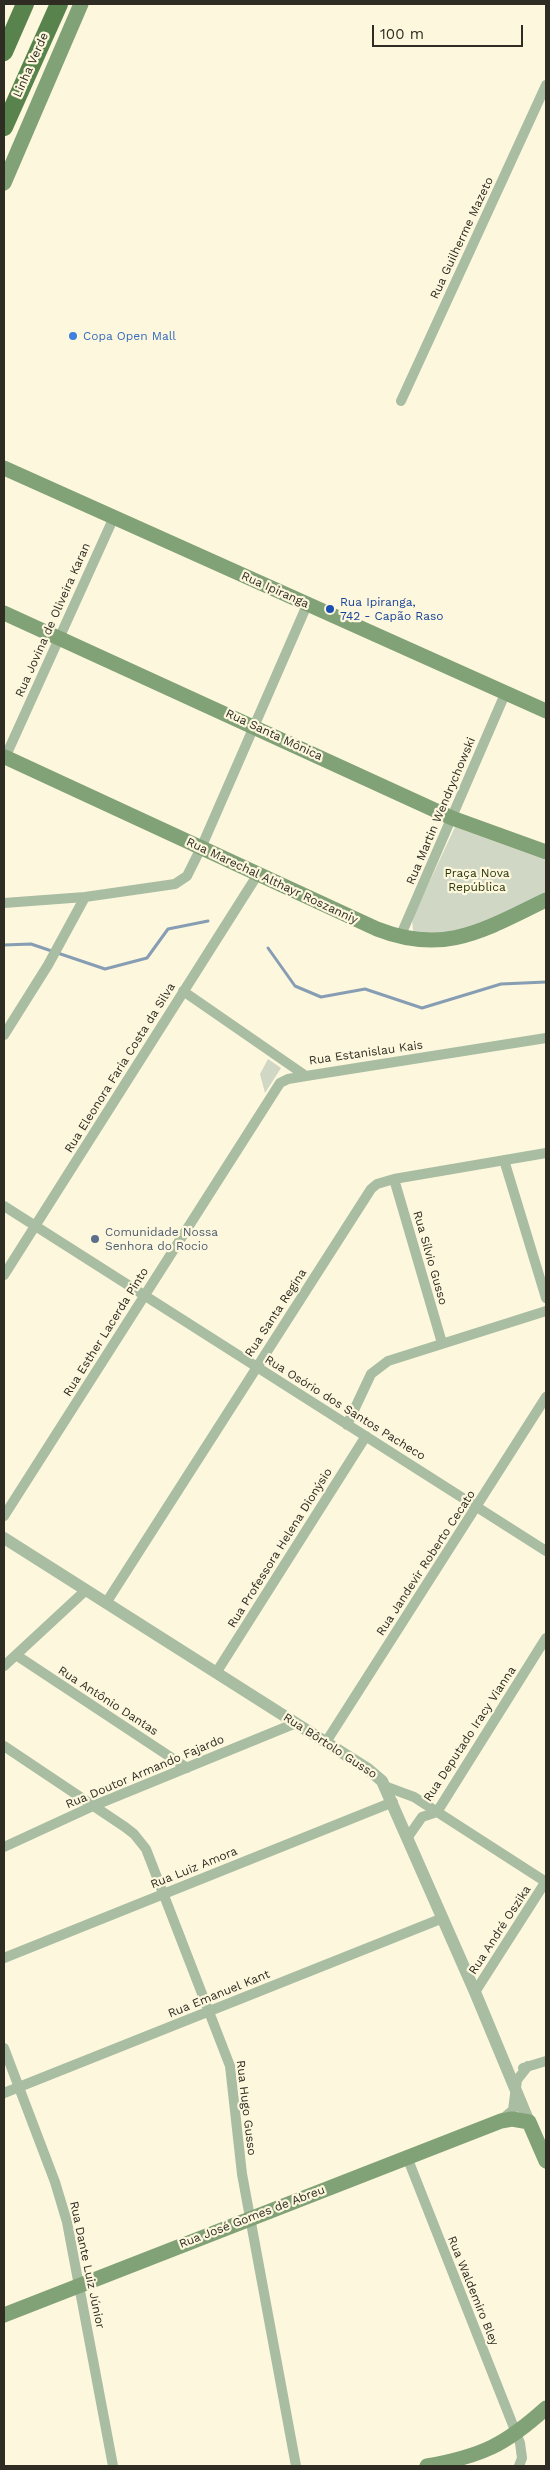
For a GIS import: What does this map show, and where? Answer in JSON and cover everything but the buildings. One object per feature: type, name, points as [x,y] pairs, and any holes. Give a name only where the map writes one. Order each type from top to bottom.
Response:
[{"type":"highway","points":[[4,52],[25,4]]},
{"type":"highway","name":"Linha Verde","points":[[4,127],[59,4]]},
{"type":"main road","points":[[4,183],[81,4]]},
{"type":"main road","name":"Rua Ipiranga","points":[[4,468],[546,711]]},
{"type":"main road","name":"Rua Santa Mônica","points":[[4,613],[452,818],[546,852]]},
{"type":"main road","name":"Rua Marechal Althayr Roszanniy","points":[[4,758],[377,929],[400,937],[430,942],[465,936],[546,900]]},
{"type":"main road","name":"Rua José Gomes de Abreu","points":[[4,2315],[501,2121],[512,2118],[528,2122]]},
{"type":"main road","name":"Rua Bôrtolo Gusso","points":[[528,2122],[546,2161]]},
{"type":"main road","points":[[427,2466],[490,2450],[516,2434],[546,2408]]},
{"type":"street","name":"Rua Guilherme Mazeto","points":[[401,401],[546,85]]},
{"type":"street","name":"Rua Jovina de Oliveira Karan","points":[[4,758],[114,517]]},
{"type":"street","points":[[4,903],[85,897],[175,884],[187,876],[307,605]]},
{"type":"street","name":"Rua Martin Wendrychowski","points":[[400,937],[505,694]]},
{"type":"street","name":"Rua Eleonora Faria Costa da Silva","points":[[4,1275],[258,874]]},
{"type":"street","points":[[4,1035],[48,965],[85,897]]},
{"type":"street","name":"Rua Estanislau Kais","points":[[183,991],[306,1076],[546,1038]]},
{"type":"street","name":"Rua Esther Lacerda Pinto","points":[[4,1516],[280,1083],[288,1079],[306,1076]]},
{"type":"street","name":"Rua Santa Regina","points":[[106,1603],[371,1189],[377,1184],[394,1179],[546,1152]]},
{"type":"street","points":[[504,1160],[546,1298]]},
{"type":"street","name":"Rua Sílvio Gusso","points":[[394,1179],[442,1343]]},
{"type":"street","name":"Rua Osório dos Santos Pacheco","points":[[4,1206],[546,1551]]},
{"type":"street","points":[[348,1425],[364,1384],[379,1367],[400,1356],[546,1311]]},
{"type":"street","name":"Rua Jandevir Roberto Cecato","points":[[326,1742],[546,1397]]},
{"type":"street","name":"Rua Professora Helena Dionýsio","points":[[216,1673],[366,1436]]},
{"type":"street","name":"Rua Bôrtolo Gusso","points":[[4,1538],[376,1774],[387,1787],[475,1992],[528,2122]]},
{"type":"street","points":[[4,1666],[86,1590]]},
{"type":"street","name":"Rua Deputado Iracy Vianna","points":[[408,1837],[422,1817],[437,1812],[546,1638]]},
{"type":"street","name":"Rua Antônio Dantas","points":[[16,1655],[187,1768]]},
{"type":"street","name":"Rua Doutor Armando Fajardo","points":[[4,1847],[93,1806],[296,1723]]},
{"type":"street","name":"Rua Hugo Gusso","points":[[4,1746],[134,1834],[141,1842],[163,1894],[230,2066],[237,2142],[296,2466]]},
{"type":"street","points":[[387,1787],[406,1793],[546,1881]]},
{"type":"street","name":"Rua Luiz Amora","points":[[4,1958],[393,1802]]},
{"type":"street","name":"Rua André Oszika","points":[[475,1992],[546,1881]]},
{"type":"street","name":"Rua Emanuel Kant","points":[[4,2092],[443,1918]]},
{"type":"street","name":"Rua Dante Luiz Júnior","points":[[4,2048],[61,2200],[80,2285],[113,2466]]},
{"type":"street","points":[[508,2072],[546,2061]]},
{"type":"street","points":[[501,2121],[513,2110],[517,2080],[528,2066]]},
{"type":"street","name":"Rua Waldemiro Bley","points":[[407,2157],[522,2450],[520,2466]]},
{"type":"green space","name":"Praça Nova República","points":[[455,827],[546,860],[546,895],[465,931],[416,934],[413,930],[412,919]]},
{"type":"green space","points":[[268,1059],[281,1068],[265,1093],[260,1074]]},
{"type":"waterway","points":[[4,945],[31,944],[105,969],[147,958],[168,929],[208,921]]},
{"type":"waterway","points":[[268,948],[295,986],[321,997],[365,989],[422,1008],[501,984],[546,982]]},
{"type":"place","name":"Copa Open Mall","points":[[73,336]]},
{"type":"place","name":"Rua Ipiranga, 742 - Capão Raso","points":[[330,609]]},
{"type":"place","name":"Comunidade Nossa Senhora do Rocio","points":[[95,1239]]}]
